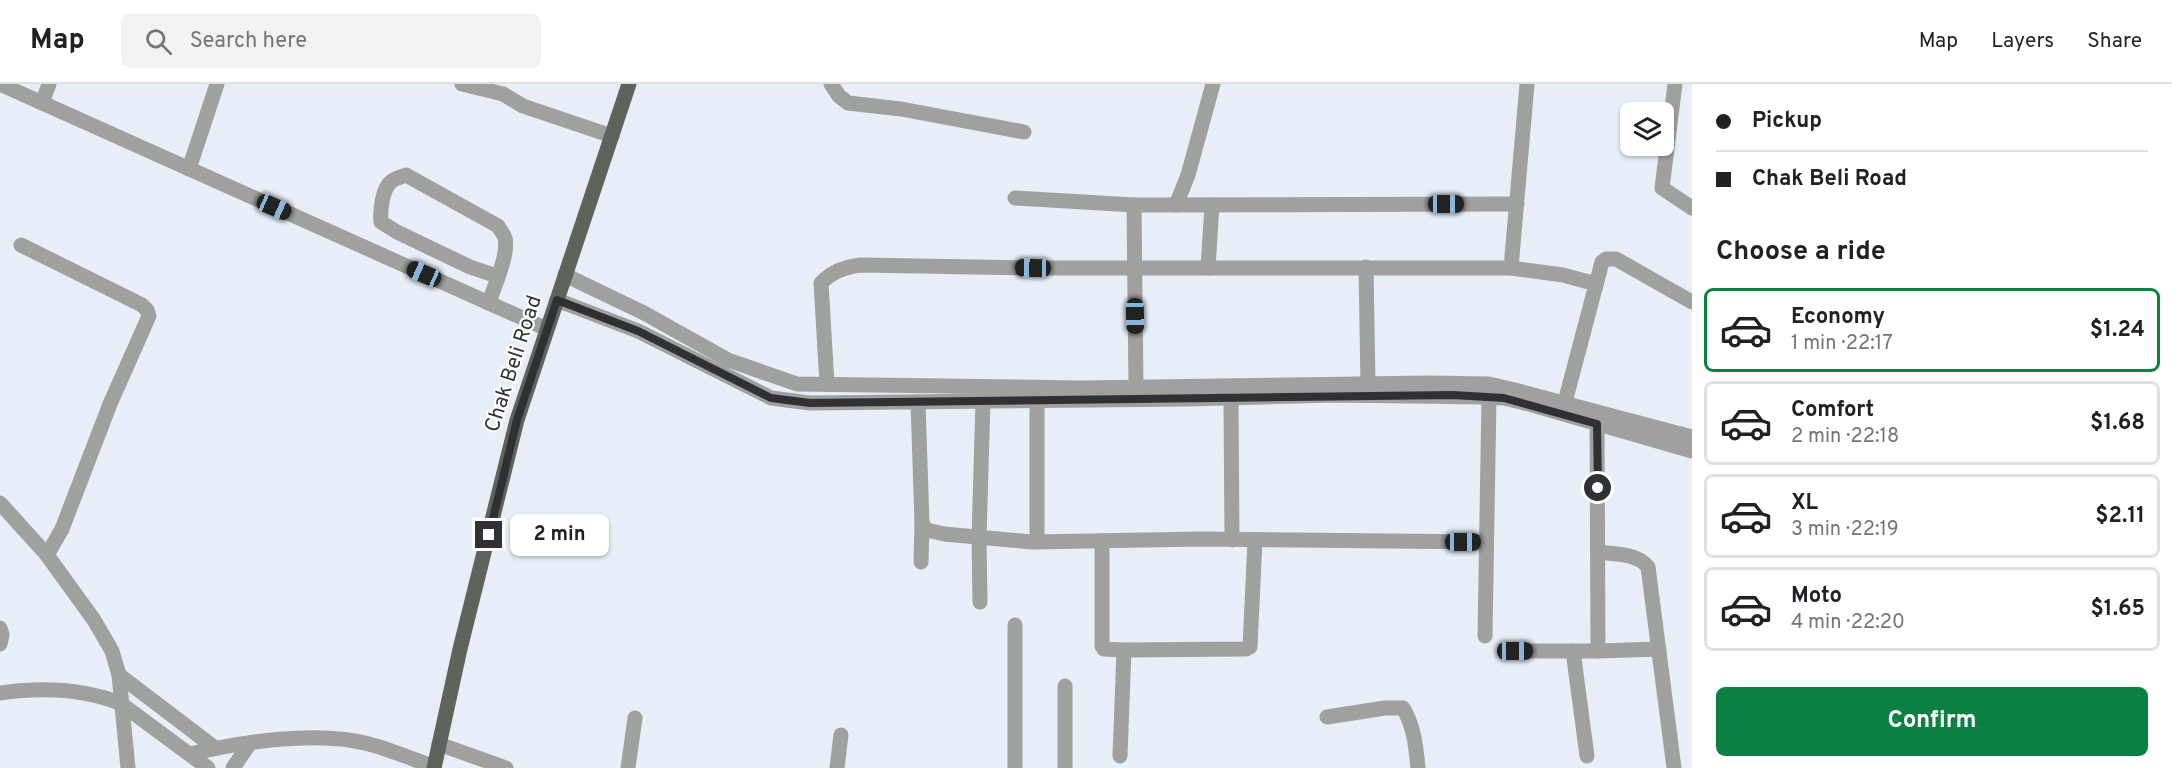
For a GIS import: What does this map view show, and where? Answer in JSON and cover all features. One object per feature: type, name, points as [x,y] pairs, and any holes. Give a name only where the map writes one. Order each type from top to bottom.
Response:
[{"type":"main road","name":"Chak Beli Road","points":[[434,767],[460,649],[517,420],[629,84]]},
{"type":"street","points":[[0,84],[547,329]]},
{"type":"street","points":[[42,103],[50,84]]},
{"type":"street","points":[[189,169],[217,84]]},
{"type":"street","points":[[462,84],[503,94],[523,106],[612,136]]},
{"type":"street","points":[[831,84],[839,96],[848,103],[901,109],[1024,132]]},
{"type":"street","points":[[1176,205],[1188,175],[1213,84]]},
{"type":"street","points":[[1511,268],[1527,84]]},
{"type":"street","points":[[1675,84],[1662,188],[1692,207]]},
{"type":"street","points":[[489,303],[506,246],[505,236],[498,226],[406,175],[389,184],[380,211],[381,222],[470,267],[497,276]]},
{"type":"street","points":[[1015,198],[1134,205],[1517,204]]},
{"type":"street","points":[[1134,205],[1136,387]]},
{"type":"street","points":[[1208,268],[1212,205]]},
{"type":"street","points":[[21,245],[142,305],[149,316],[110,404],[62,529],[47,555]]},
{"type":"street","points":[[1565,402],[1602,262],[1606,259],[1617,259],[1692,302]]},
{"type":"street","points":[[827,384],[821,284],[829,275],[845,267],[861,265],[1511,268],[1563,275],[1596,284]]},
{"type":"street","points":[[1366,267],[1368,384]]},
{"type":"street","points":[[565,275],[644,313],[728,360],[797,384],[1136,387],[1231,398],[1334,395],[1489,397],[1692,437]]},
{"type":"street","points":[[557,300],[638,331],[771,398],[810,403],[1037,400],[1368,384],[1488,384],[1565,402],[1597,417],[1692,451]]},
{"type":"street","points":[[1485,636],[1489,397]]},
{"type":"street","points":[[1231,398],[1232,540]]},
{"type":"street","points":[[1037,400],[1037,542]]},
{"type":"street","points":[[980,602],[978,538],[983,401]]},
{"type":"street","points":[[918,402],[921,562]]},
{"type":"street","points":[[1597,417],[1598,651]]},
{"type":"street","points":[[0,503],[47,555],[94,620],[112,651],[119,675],[128,768]]},
{"type":"street","points":[[922,524],[927,530],[944,534],[1037,542],[1232,540],[1486,542]]},
{"type":"street","points":[[1102,541],[1102,646],[1104,649],[1124,650],[1246,649],[1250,647],[1255,540]]},
{"type":"street","points":[[1598,552],[1636,557],[1647,564],[1674,768]]},
{"type":"street","points":[[1015,625],[1015,768]]},
{"type":"street","points":[[0,628],[2,635],[0,644]]},
{"type":"street","points":[[1515,651],[1659,649]]},
{"type":"street","points":[[1120,756],[1124,650]]},
{"type":"street","points":[[1573,651],[1587,756]]},
{"type":"street","points":[[119,675],[215,748]]},
{"type":"street","points":[[1065,686],[1065,768]]},
{"type":"street","points":[[0,693],[42,688],[72,690],[105,697],[120,703],[208,768]]},
{"type":"street","points":[[139,717],[148,711],[150,699]]},
{"type":"street","points":[[1327,717],[1385,708],[1403,708],[1414,733],[1418,768]]},
{"type":"street","points":[[156,730],[156,716],[168,712]]},
{"type":"street","points":[[628,768],[635,718]]},
{"type":"street","points":[[837,768],[841,735]]},
{"type":"street","points":[[190,754],[250,743],[319,739],[347,740],[378,747],[434,767]]},
{"type":"street","points":[[233,768],[250,743]]},
{"type":"street","points":[[439,744],[506,768]]},
{"type":"route","points":[[489,535],[517,420],[557,300],[638,331],[771,398],[810,403],[1334,395],[1453,395],[1504,398],[1597,424],[1598,488]]}]
